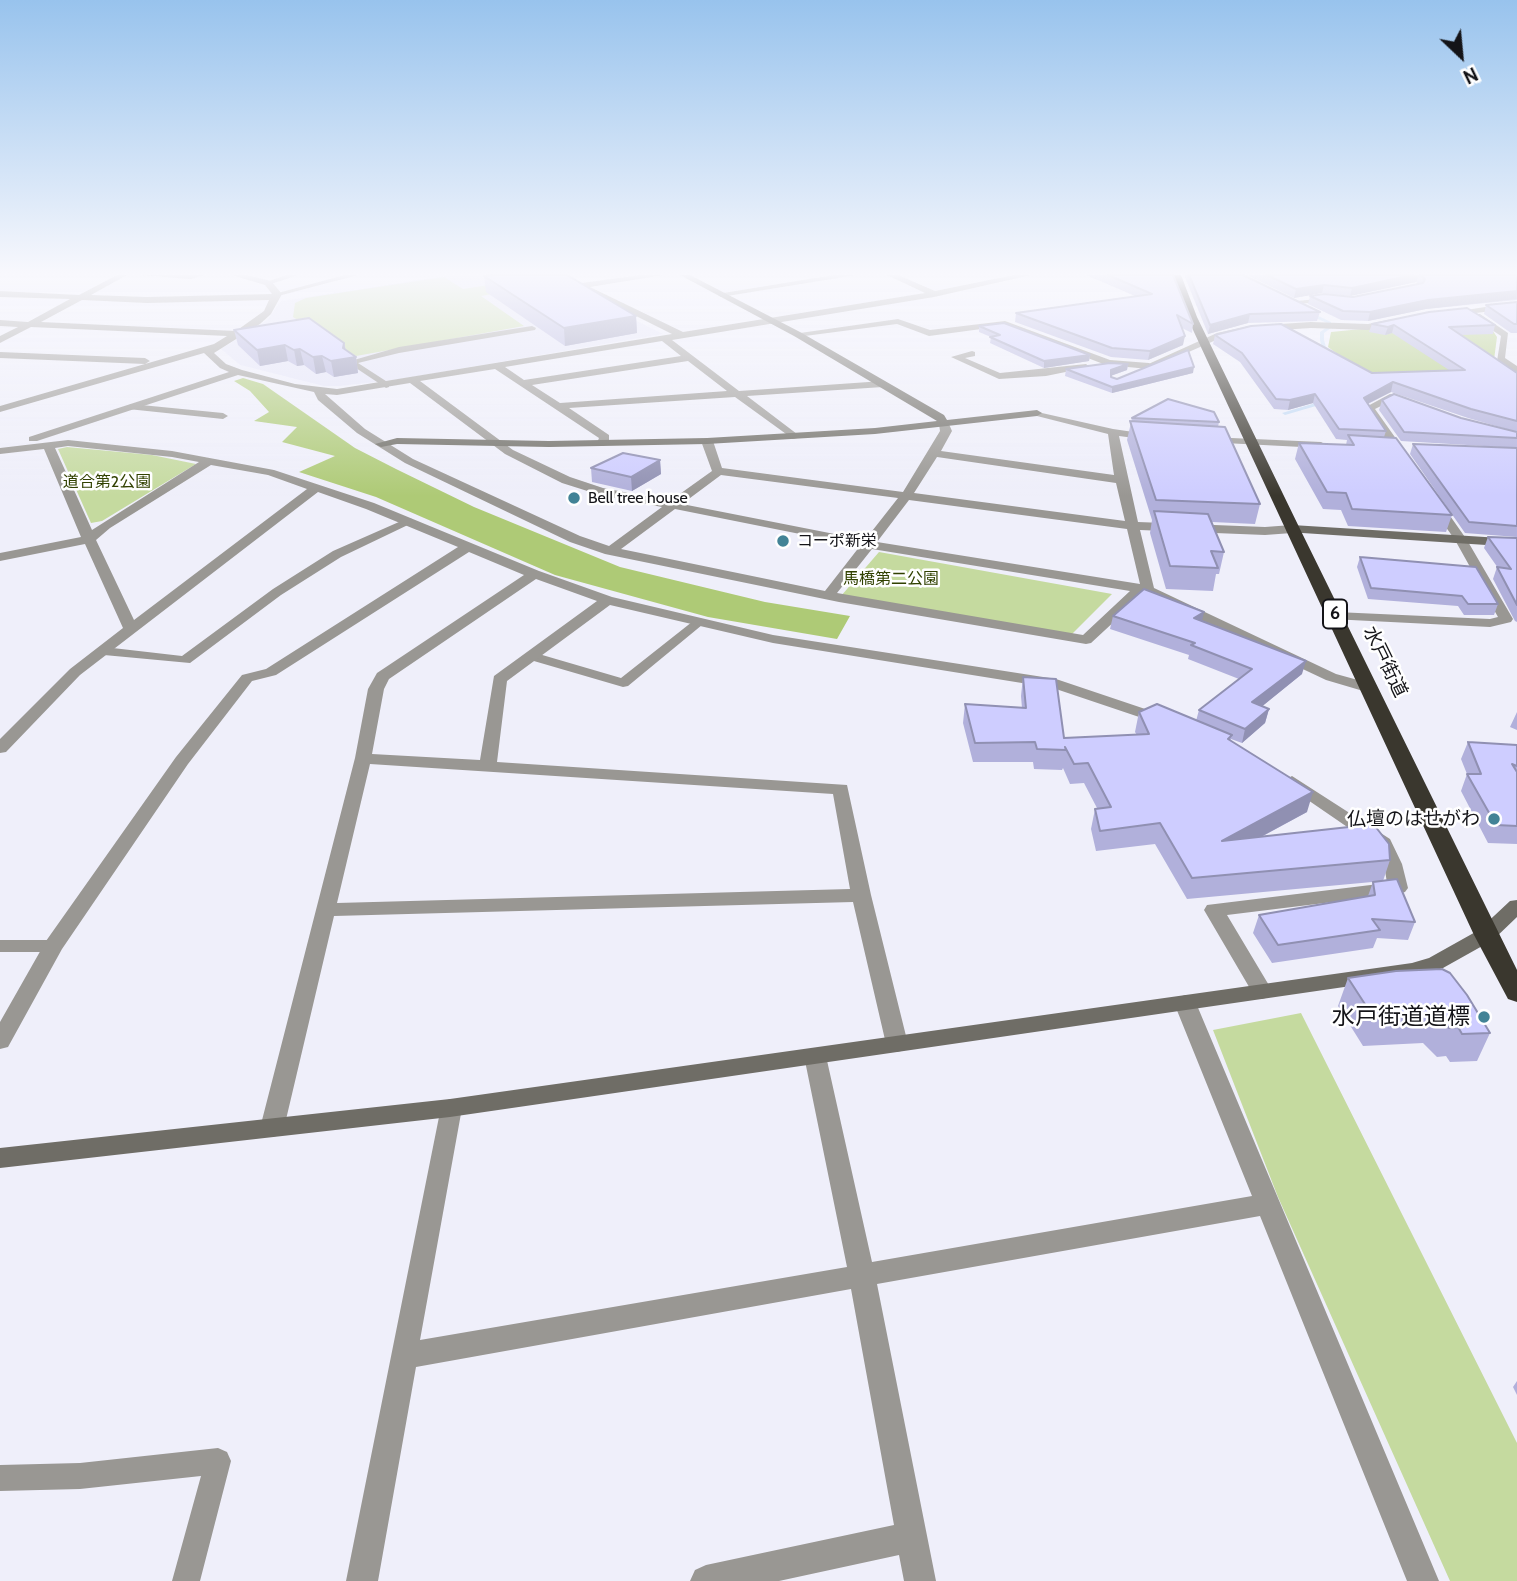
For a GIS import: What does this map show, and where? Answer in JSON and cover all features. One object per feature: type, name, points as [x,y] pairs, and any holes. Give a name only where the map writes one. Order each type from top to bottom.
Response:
[{"type":"highway","name":"水戸街道","points":[[1207,349],[1486,935],[1517,993]]},
{"type":"street","points":[[2,408],[209,349]]},
{"type":"street","points":[[213,349],[208,352],[212,357],[237,372],[319,391],[348,391],[592,349]]},
{"type":"street","points":[[678,349],[793,436]]},
{"type":"street","points":[[822,349],[940,416],[946,431],[906,496],[829,595]]},
{"type":"street","points":[[1149,366],[1190,349]]},
{"type":"street","points":[[0,355],[163,362]]},
{"type":"street","points":[[523,383],[690,358]]},
{"type":"street","points":[[495,365],[605,437],[603,443]]},
{"type":"street","points":[[0,451],[237,372]]},
{"type":"street","points":[[412,380],[497,443],[532,465],[600,491],[670,507],[868,544],[1144,590],[1331,677],[1370,688]]},
{"type":"street","points":[[558,406],[883,384]]},
{"type":"street","points":[[319,391],[322,398],[381,444],[432,473],[575,540],[610,551],[829,595],[1086,640],[1144,590]]},
{"type":"street","points":[[1413,471],[1369,408],[1390,397],[1419,406]]},
{"type":"street","points":[[381,444],[397,440],[497,443],[707,441],[944,424],[1037,412],[1113,432],[1167,438]]},
{"type":"street","points":[[1113,432],[1144,590]]},
{"type":"street","points":[[1192,439],[1335,446]]},
{"type":"street","points":[[707,441],[714,467],[719,471],[1132,526],[1265,531],[1292,529],[1517,543]]},
{"type":"street","points":[[0,451],[68,443],[211,460],[270,472],[408,521],[534,574],[608,600],[697,622],[853,654],[956,666],[1056,684],[1171,724]]},
{"type":"street","points":[[48,445],[131,629]]},
{"type":"street","points":[[934,453],[1121,480]]},
{"type":"street","points":[[0,557],[89,539],[106,525],[211,460]]},
{"type":"street","points":[[610,551],[719,471]]},
{"type":"street","points":[[0,748],[6,734],[75,672],[317,487]]},
{"type":"street","points":[[1336,616],[1506,620],[1461,540],[1429,494]]},
{"type":"street","points":[[0,1041],[53,946],[182,761],[247,678],[271,671],[467,547]]},
{"type":"street","points":[[272,1128],[363,758],[376,688],[382,676],[534,574]]},
{"type":"street","points":[[488,766],[499,679],[608,600]]},
{"type":"street","points":[[363,758],[841,789],[861,895],[897,1044]]},
{"type":"street","points":[[1262,992],[1214,910],[1398,887],[1392,864],[1382,843],[1283,775]]},
{"type":"street","points":[[327,910],[861,895]]},
{"type":"street","points":[[0,1158],[450,1108],[1413,970],[1436,963],[1486,935],[1517,906]]},
{"type":"street","points":[[1185,1003],[1423,1581]]},
{"type":"street","points":[[815,1056],[862,1277],[920,1581]]},
{"type":"street","points":[[362,1581],[450,1108]]},
{"type":"street","points":[[404,1356],[1269,1204]]},
{"type":"street","points":[[706,1581],[911,1537]]},
{"type":"lane","points":[[386,385],[351,362],[406,349]]},
{"type":"lane","points":[[1072,349],[1109,363]]},
{"type":"lane","points":[[1502,349],[1500,359],[1517,370]]},
{"type":"lane","points":[[972,354],[955,358],[999,376],[1046,373],[1109,363],[1149,366]]},
{"type":"lane","points":[[1124,377],[1149,366]]},
{"type":"lane","points":[[131,407],[223,416]]},
{"type":"lane","points":[[104,651],[185,660],[277,592],[327,560],[408,521]]},
{"type":"lane","points":[[532,656],[623,683],[697,622]]},
{"type":"lane","points":[[0,946],[53,946]]},
{"type":"lane","points":[[0,1478],[80,1476],[218,1461],[187,1581]]},
{"type":"shaded area","points":[[221,349],[577,349],[401,379],[340,386],[324,386],[240,365]]},
{"type":"green space","points":[[344,349],[396,349],[356,356]]},
{"type":"green space","points":[[1330,349],[1495,349],[1494,360],[1517,374],[1341,378],[1352,365]]},
{"type":"green space","points":[[243,378],[263,384],[355,448],[396,469],[474,507],[620,567],[765,602],[850,616],[837,639],[708,617],[555,575],[376,497],[299,472],[335,456],[282,442],[297,427],[254,421],[269,412],[250,391],[234,381]]},
{"type":"green space","name":"道合第2公園","points":[[67,447],[152,455],[196,464],[102,521],[91,523],[58,449]]},
{"type":"green space","name":"馬橋第二公園","points":[[879,552],[1112,594],[1072,634],[841,596]]},
{"type":"green space","points":[[1301,1013],[1517,1443],[1517,1581],[1450,1581],[1278,1197],[1213,1030]]},
{"type":"building","points":[[292,349],[344,349],[356,357],[331,361],[322,356],[313,357],[300,349]]},
{"type":"building","points":[[1017,349],[1073,349],[1090,355],[1044,361]]},
{"type":"building","points":[[1122,349],[1155,349],[1150,351]]},
{"type":"building","points":[[1236,349],[1327,349],[1372,373],[1465,370],[1432,349],[1481,349],[1517,373],[1517,421],[1471,409],[1393,382],[1364,398],[1386,431],[1339,429],[1315,394],[1290,400],[1276,399],[1242,353]]},
{"type":"building","points":[[1188,350],[1194,367],[1112,387],[1066,369],[1110,363],[1128,364],[1111,370],[1111,377],[1117,379]]},
{"type":"building","points":[[1394,394],[1461,418],[1517,432],[1517,438],[1404,432],[1382,400]]},
{"type":"building","points":[[1168,399],[1214,412],[1219,422],[1132,418]]},
{"type":"building","points":[[1130,421],[1225,427],[1260,504],[1156,500]]},
{"type":"building","points":[[1348,435],[1396,438],[1452,515],[1352,509],[1346,493],[1327,492],[1299,443],[1354,445]]},
{"type":"building","points":[[1413,444],[1517,448],[1517,526],[1469,522]]},
{"type":"building","points":[[623,453],[660,460],[631,477],[591,468]]},
{"type":"building","points":[[1154,511],[1208,514],[1224,552],[1211,551],[1218,568],[1170,566]]},
{"type":"building","points":[[1488,537],[1517,538],[1517,605],[1497,567],[1511,569]]},
{"type":"building","points":[[1360,557],[1476,567],[1498,604],[1468,604],[1462,596],[1371,588]]},
{"type":"building","points":[[1144,589],[1204,612],[1194,618],[1306,661],[1252,702],[1269,709],[1245,729],[1199,710],[1252,669],[1191,645],[1195,643],[1113,616]]},
{"type":"building","points":[[1023,677],[1056,679],[1064,738],[1149,734],[1139,712],[1157,704],[1232,735],[1228,739],[1313,792],[1222,841],[1367,825],[1371,821],[1389,844],[1390,860],[1192,878],[1160,823],[1100,831],[1095,809],[1111,807],[1088,763],[1074,764],[1065,747],[1066,750],[1037,749],[1035,742],[975,743],[965,704],[1026,708]]},
{"type":"building","points":[[1468,742],[1517,745],[1517,766],[1512,764],[1517,772],[1517,826],[1496,825],[1467,774],[1481,774]]},
{"type":"building","points":[[1397,879],[1415,922],[1372,919],[1380,930],[1278,945],[1259,915],[1375,895],[1373,882]]},
{"type":"building","points":[[1442,969],[1450,973],[1467,995],[1490,1033],[1462,1034],[1458,1027],[1449,1028],[1435,1014],[1374,1018],[1348,978],[1396,971]]},
{"type":"waterway","points":[[1325,349],[1331,354]]},
{"type":"waterway","points":[[1285,413],[1314,405],[1322,399]]},
{"type":"place","name":"Bell tree house","points":[[574,498]]},
{"type":"place","name":"コーポ新栄","points":[[783,541]]},
{"type":"place","name":"仏壇のはせがわ","points":[[1494,819]]},
{"type":"place","name":"水戸街道道標","points":[[1484,1017]]}]
